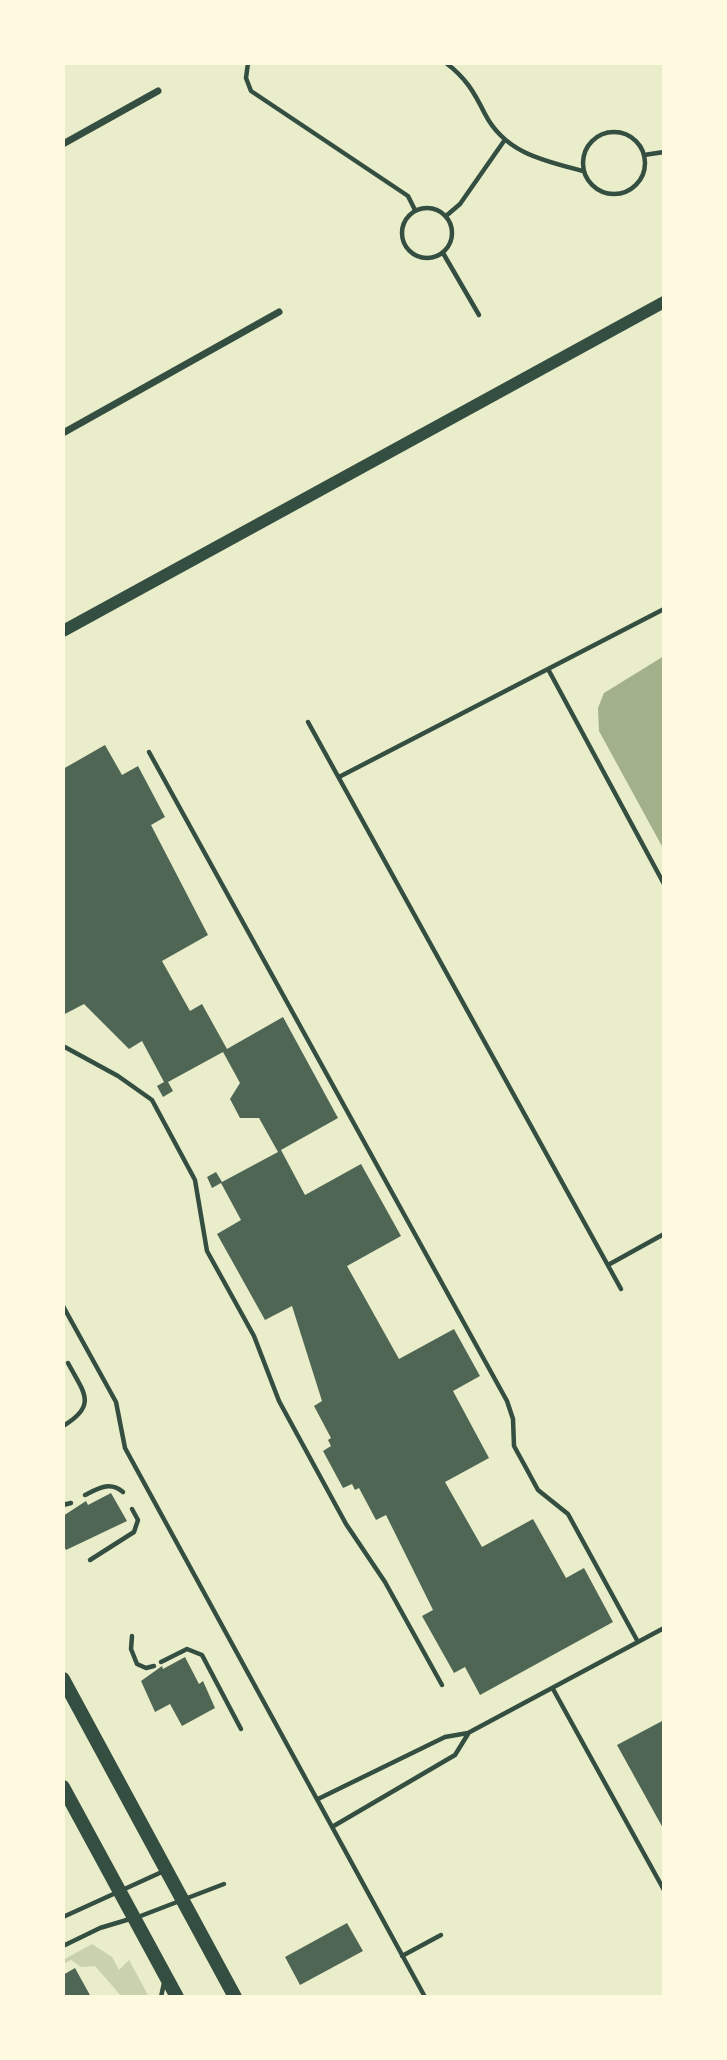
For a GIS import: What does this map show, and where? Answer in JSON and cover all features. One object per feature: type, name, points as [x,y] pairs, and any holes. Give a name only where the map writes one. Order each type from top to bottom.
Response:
[{"type":"main road","points":[[63,631],[664,302]]},
{"type":"main road","points":[[63,1679],[235,1997]]},
{"type":"main road","points":[[63,1787],[177,1997]]},
{"type":"street","points":[[63,144],[158,91]]},
{"type":"street","points":[[63,433],[279,312]]},
{"type":"lane","points":[[248,63],[246,78],[251,91],[408,196],[415,210]]},
{"type":"lane","points":[[446,63],[470,84],[489,121],[504,141],[539,160],[583,171]]},
{"type":"lane","points":[[611,132],[632,137],[644,155],[646,163],[641,180],[620,194],[602,192],[593,187],[583,171],[585,150],[601,135],[611,132]]},
{"type":"lane","points":[[446,216],[460,204],[504,141]]},
{"type":"lane","points":[[644,155],[664,152]]},
{"type":"lane","points":[[432,207],[446,216],[451,223],[452,239],[443,253],[436,257],[419,257],[406,247],[402,239],[404,222],[415,210],[432,207]]},
{"type":"lane","points":[[443,253],[479,315]]},
{"type":"lane","points":[[339,777],[664,609]]},
{"type":"lane","points":[[548,668],[664,884]]},
{"type":"lane","points":[[308,723],[621,1289]]},
{"type":"lane","points":[[149,752],[507,1401],[513,1419],[514,1446],[538,1490],[568,1514],[638,1642]]},
{"type":"lane","points":[[63,1046],[118,1076],[152,1100],[195,1181],[207,1251],[254,1336],[279,1401],[346,1524],[385,1581],[442,1685]]},
{"type":"lane","points":[[608,1265],[664,1234]]},
{"type":"lane","points":[[63,1306],[116,1402],[125,1448],[425,1997]]},
{"type":"lane","points":[[63,1426],[80,1416],[86,1404],[85,1395],[68,1363]]},
{"type":"lane","points":[[85,1495],[108,1485],[116,1485],[123,1492]]},
{"type":"lane","points":[[63,1506],[71,1503]]},
{"type":"lane","points":[[90,1560],[134,1532],[138,1520],[132,1509]]},
{"type":"lane","points":[[318,1799],[445,1737],[468,1733],[664,1628]]},
{"type":"lane","points":[[132,1636],[131,1649],[136,1664],[146,1668],[154,1665]]},
{"type":"lane","points":[[161,1662],[187,1650],[202,1655],[241,1729]]},
{"type":"lane","points":[[553,1689],[664,1890]]},
{"type":"lane","points":[[332,1827],[455,1755],[468,1733]]},
{"type":"lane","points":[[63,1917],[165,1870]]},
{"type":"lane","points":[[63,1947],[100,1927],[134,1918],[224,1884]]},
{"type":"lane","points":[[402,1956],[441,1935]]},
{"type":"lane","points":[[161,1997],[165,1976]]},
{"type":"shaded area","points":[[664,656],[664,850],[599,731],[598,708],[604,693]]},
{"type":"shaded area","points":[[92,1944],[112,1957],[119,1970],[129,1960],[149,1997],[122,1997],[95,1966],[81,1967],[71,1960],[63,1964],[63,1960]]},
{"type":"building","points":[[105,745],[122,775],[138,766],[165,817],[151,825],[208,935],[162,961],[190,1011],[202,1004],[227,1049],[283,1017],[338,1118],[281,1150],[305,1195],[361,1164],[401,1236],[347,1266],[399,1359],[454,1329],[480,1376],[453,1391],[489,1458],[445,1482],[482,1547],[533,1519],[566,1578],[584,1568],[613,1622],[480,1695],[465,1667],[454,1673],[422,1616],[433,1610],[386,1515],[376,1520],[359,1488],[355,1490],[352,1484],[343,1488],[323,1451],[331,1446],[328,1440],[331,1438],[314,1406],[322,1401],[292,1306],[265,1320],[217,1234],[241,1220],[221,1183],[212,1188],[207,1177],[216,1172],[222,1182],[278,1152],[259,1118],[240,1118],[230,1099],[240,1083],[223,1052],[168,1082],[173,1091],[163,1097],[157,1086],[164,1082],[142,1041],[129,1049],[84,1004],[63,1015],[63,769]]},
{"type":"building","points":[[111,1493],[127,1521],[66,1550],[63,1544],[63,1516],[86,1501],[88,1505]]},
{"type":"building","points":[[185,1657],[199,1684],[203,1681],[215,1708],[182,1726],[170,1704],[155,1712],[141,1681],[162,1666],[163,1669]]},
{"type":"building","points":[[664,1720],[664,1830],[617,1745]]},
{"type":"building","points":[[347,1923],[363,1951],[300,1985],[285,1957]]},
{"type":"building","points":[[75,1968],[91,1997],[63,1997],[63,1975]]}]
